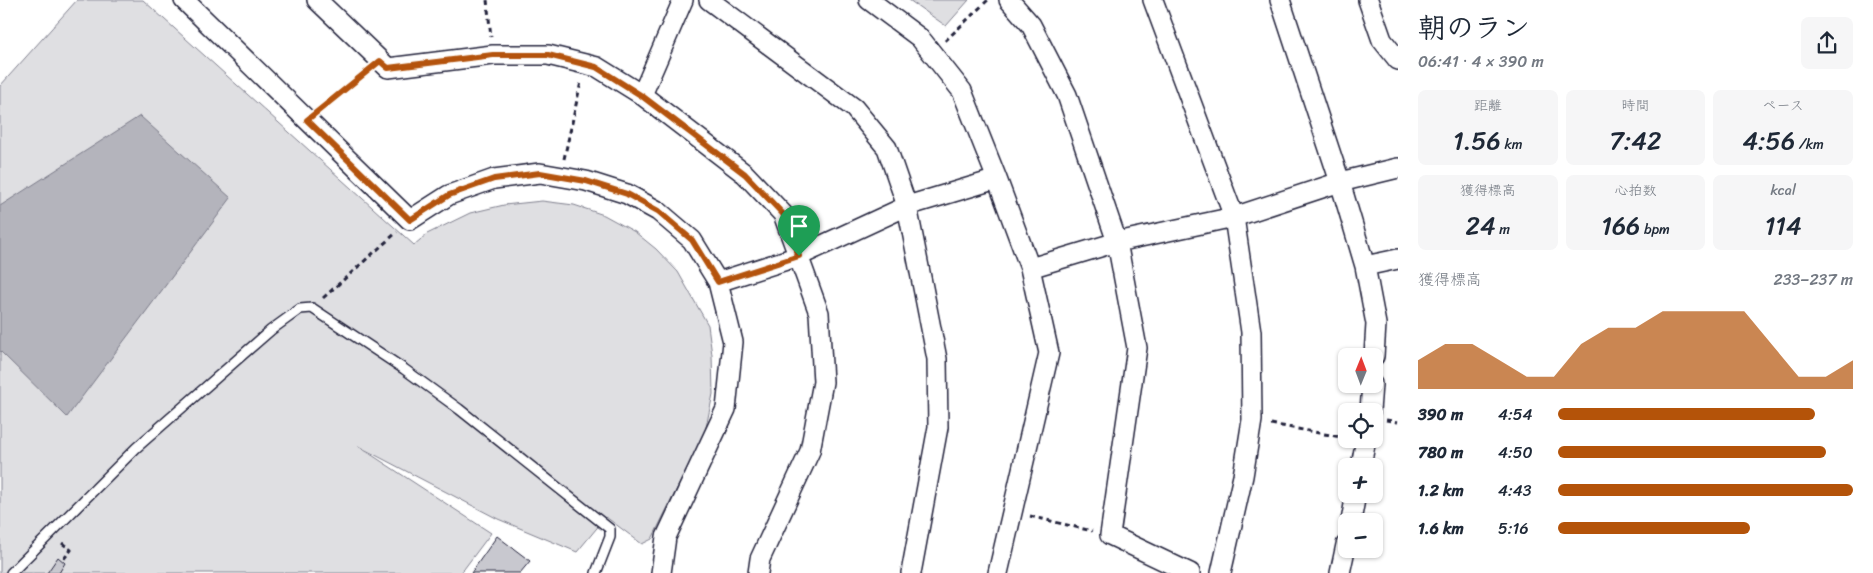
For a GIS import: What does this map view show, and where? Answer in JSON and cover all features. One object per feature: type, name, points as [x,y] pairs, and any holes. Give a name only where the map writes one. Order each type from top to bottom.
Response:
[{"type":"street","points":[[184,0],[410,220],[449,195],[494,179],[540,173],[586,181],[627,194],[658,211],[692,240],[718,282],[733,342],[726,409],[666,536],[661,573]]},
{"type":"street","points":[[317,0],[388,68],[493,55],[548,55],[596,67],[642,96],[745,174],[783,214],[820,313],[823,382],[810,452],[760,559],[758,573]]},
{"type":"street","points":[[642,96],[683,0]]},
{"type":"street","points":[[709,0],[854,108],[886,148],[907,206],[937,359],[938,427],[911,573]]},
{"type":"street","points":[[870,0],[920,38],[962,91],[998,179],[1030,268],[1049,353],[998,573]]},
{"type":"street","points":[[1009,0],[1031,25],[1067,95],[1117,242],[1137,348],[1110,535],[1190,573]]},
{"type":"street","points":[[1153,0],[1234,217],[1251,332],[1252,420],[1243,476],[1221,573]]},
{"type":"street","points":[[1280,0],[1340,182],[1365,266],[1376,324],[1374,348]]},
{"type":"street","points":[[1368,0],[1382,40],[1398,60]]},
{"type":"street","points":[[1030,268],[1117,242],[1234,217],[1340,182],[1398,168]]},
{"type":"street","points":[[718,282],[799,256],[907,206],[998,179]]},
{"type":"street","points":[[1365,266],[1398,259]]},
{"type":"street","points":[[1340,573],[1343,558]]},
{"type":"lane","points":[[11,573],[136,448],[271,330],[300,310],[312,308],[404,369],[459,409],[610,529],[610,537],[596,573]]},
{"type":"path","points":[[487,0],[493,55]]},
{"type":"path","points":[[932,53],[988,0]]},
{"type":"path","points":[[307,120],[380,61]]},
{"type":"path","points":[[561,177],[584,64]]},
{"type":"path","points":[[312,308],[410,220]]},
{"type":"path","points":[[1252,420],[1338,436]]},
{"type":"path","points":[[1012,512],[1110,535]]},
{"type":"path","points":[[50,533],[71,550],[62,561]]},
{"type":"shaded area","points":[[77,0],[143,0],[414,245],[427,234],[470,213],[504,205],[542,201],[574,205],[604,215],[635,232],[656,249],[678,272],[708,325],[712,355],[713,394],[705,432],[652,539],[642,544],[606,517],[577,552],[498,519],[358,446],[491,533],[461,573],[0,573],[0,86]]},
{"type":"shaded area","points":[[909,0],[969,0],[946,26]]},
{"type":"shaded area","points":[[140,116],[231,198],[67,417],[0,351],[0,206]]},
{"type":"building","points":[[497,536],[530,561],[520,573],[471,573]]},
{"type":"building","points":[[58,557],[65,563],[59,573],[47,573]]},
{"type":"route","points":[[493,55],[548,55],[596,67],[642,96],[745,174],[783,214],[799,256],[718,282],[692,240],[658,211],[627,194],[586,181],[540,173],[494,179],[449,195],[410,220],[307,120],[380,61],[388,68],[493,55]]}]
